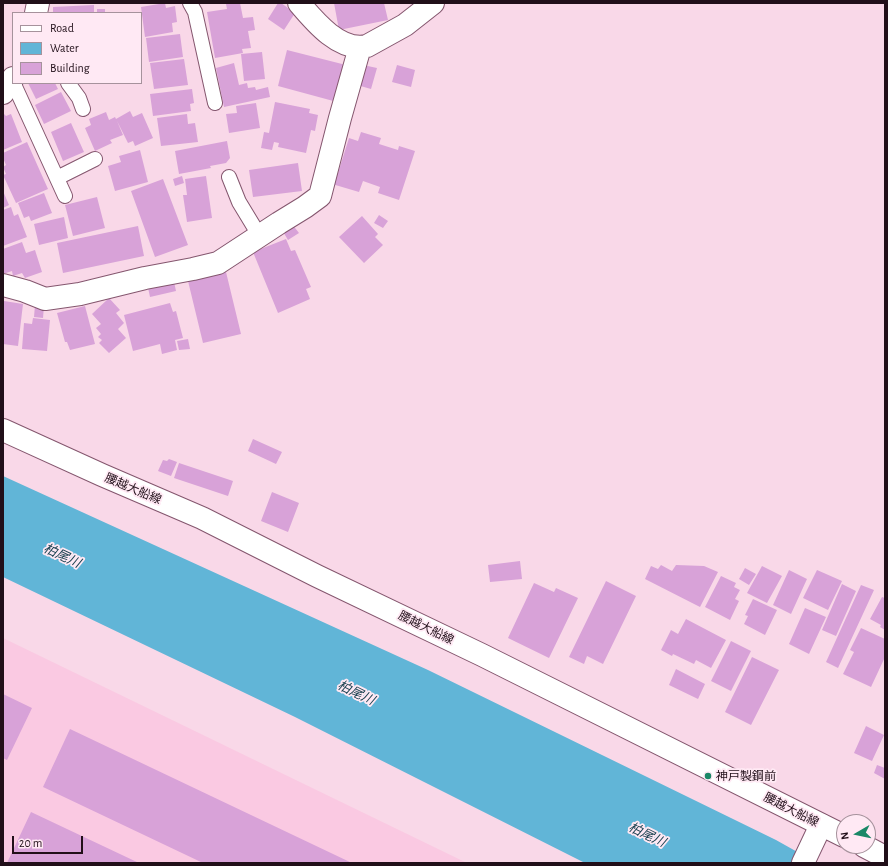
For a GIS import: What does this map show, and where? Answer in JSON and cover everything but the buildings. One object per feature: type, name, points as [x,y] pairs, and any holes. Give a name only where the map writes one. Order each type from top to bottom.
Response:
[{"type":"main road","points":[[299,3],[310,16],[331,35],[345,44],[360,47],[368,46],[405,25],[433,3]]},
{"type":"main road","points":[[3,285],[25,291],[45,300],[80,294],[145,278],[218,263],[259,235],[305,207],[320,196],[360,47]]},
{"type":"main road","name":"腰越大船線","points":[[3,430],[202,518],[317,576],[482,655],[836,832]]},
{"type":"main road","points":[[807,855],[821,825]]},
{"type":"lane","points":[[190,3],[195,12],[215,103]]},
{"type":"lane","points":[[9,84],[58,178],[65,196]]},
{"type":"lane","points":[[69,84],[79,98],[83,109]]},
{"type":"lane","points":[[58,178],[95,160]]},
{"type":"lane","points":[[229,177],[240,202],[259,235]]},
{"type":"shaded area","points":[[3,638],[467,863],[3,863]]},
{"type":"water","name":"柏尾川","points":[[3,476],[428,670],[776,840],[817,863],[585,863],[295,717],[3,577]]},
{"type":"place","name":"神戸製鋼前","points":[[708,776]]}]
